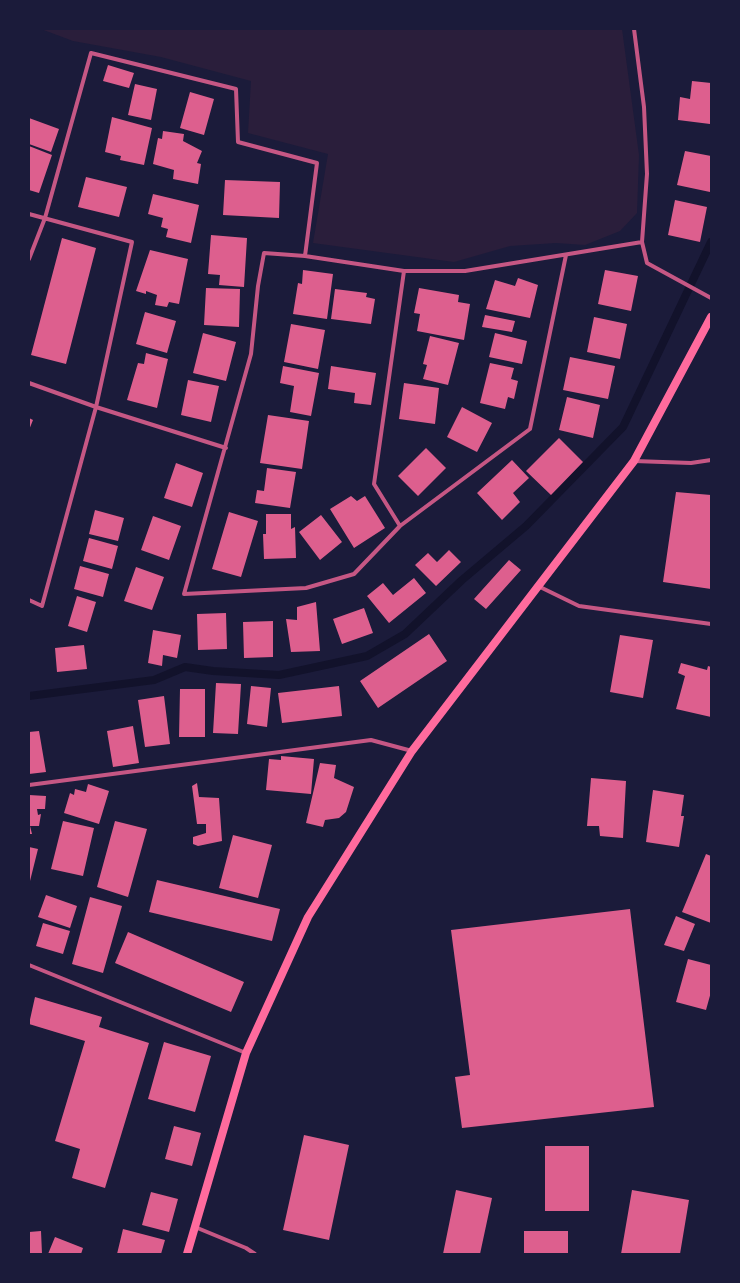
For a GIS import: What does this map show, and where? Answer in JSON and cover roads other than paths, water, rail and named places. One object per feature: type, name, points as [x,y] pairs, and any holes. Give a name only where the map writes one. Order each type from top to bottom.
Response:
[{"type":"main road","points":[[187,1254],[246,1053],[308,917],[412,751],[634,461],[711,318]]},
{"type":"street","points":[[634,29],[644,107],[647,174],[642,242],[647,263],[711,298]]},
{"type":"street","points":[[29,259],[45,218],[91,53],[236,90],[238,142],[316,163],[305,256]]},
{"type":"street","points":[[29,214],[132,242],[96,407],[42,606],[29,600]]},
{"type":"street","points":[[566,255],[530,429],[400,526],[354,574],[306,588],[184,594],[251,354],[258,286],[264,253],[305,256],[404,271],[465,270],[642,242]]},
{"type":"street","points":[[400,526],[374,484],[404,271]]},
{"type":"street","points":[[29,383],[96,407],[226,448]]},
{"type":"street","points":[[634,461],[691,463],[711,460]]},
{"type":"street","points":[[538,586],[579,606],[711,624]]},
{"type":"street","points":[[29,785],[371,740],[412,751]]},
{"type":"street","points":[[29,965],[246,1053]]},
{"type":"street","points":[[195,1227],[246,1248],[256,1254]]},
{"type":"waterway","points":[[29,696],[154,680],[185,667],[213,671],[279,675],[367,656],[405,634],[462,580],[526,526],[623,427],[711,242]]}]
